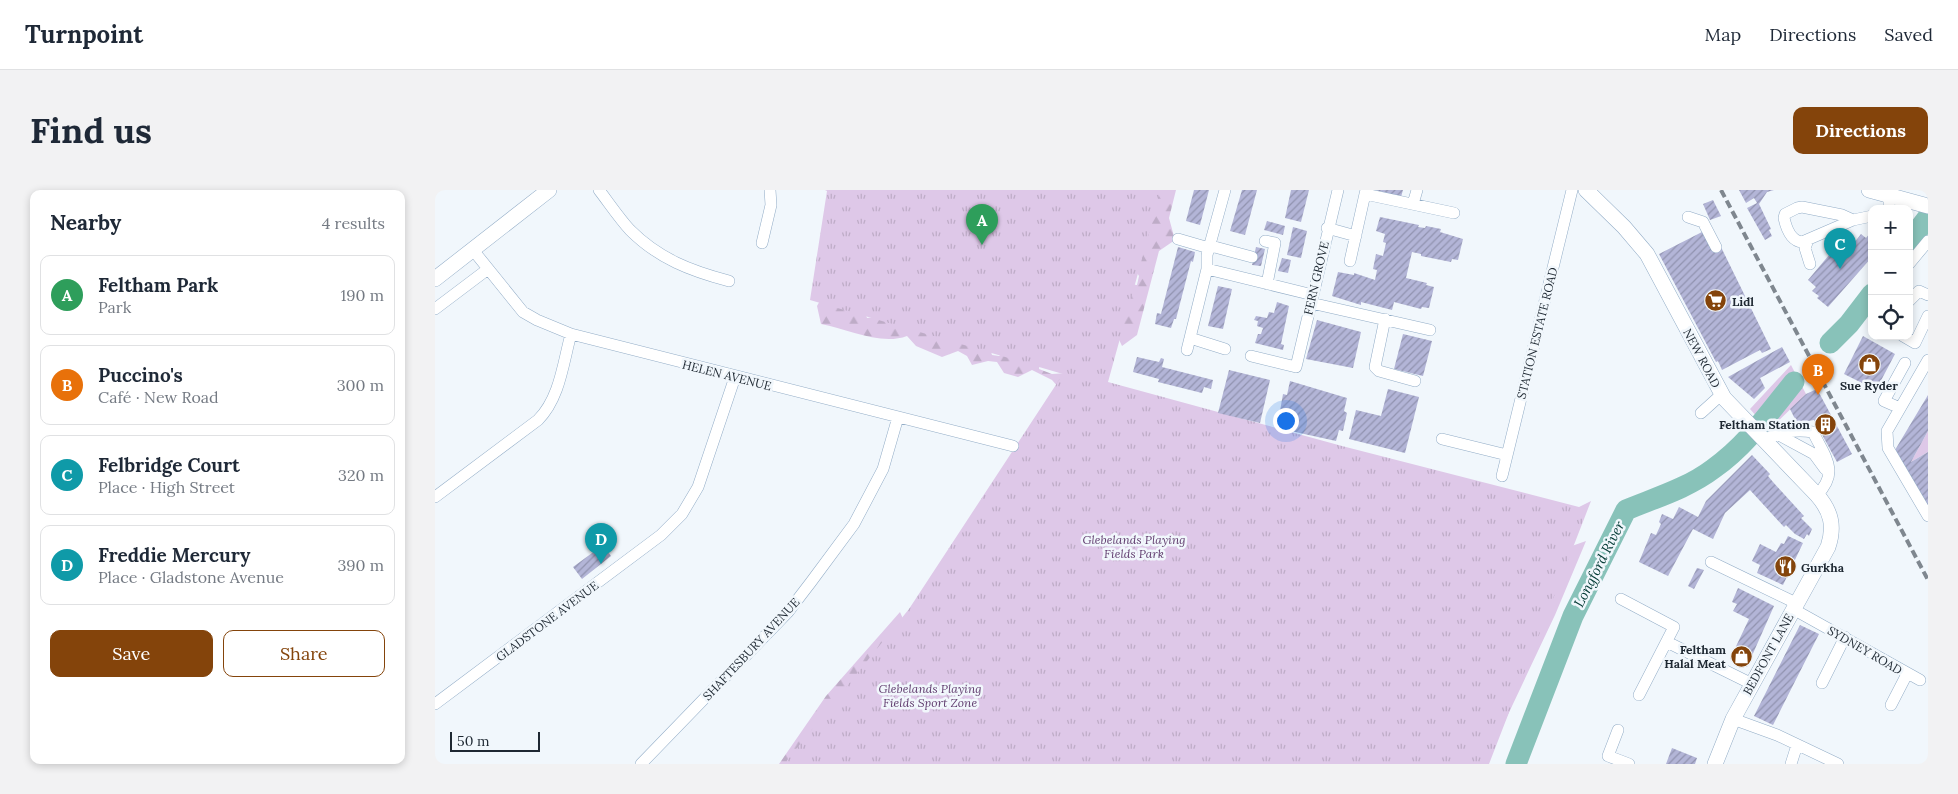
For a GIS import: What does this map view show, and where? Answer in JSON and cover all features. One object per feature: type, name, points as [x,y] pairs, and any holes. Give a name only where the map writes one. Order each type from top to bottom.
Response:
[{"type":"main road","points":[[435,279],[549,190]]},
{"type":"main road","name":"NEW ROAD","points":[[1585,190],[1624,227],[1647,254],[1722,394],[1741,415],[1768,436],[1830,513],[1832,530],[1828,547]]},
{"type":"main road","points":[[1869,190],[1888,198],[1925,206]]},
{"type":"main road","name":"BEDFONT LANE","points":[[1715,764],[1733,719],[1828,547]]},
{"type":"street","points":[[599,190],[630,230],[659,254],[693,271],[729,281]]},
{"type":"street","points":[[762,243],[771,205],[770,190]]},
{"type":"street","points":[[1187,350],[1207,268],[1207,255],[1225,190]]},
{"type":"street","name":"FERN GROVE","points":[[1251,356],[1296,367],[1327,228],[1338,190]]},
{"type":"street","points":[[1413,204],[1417,190]]},
{"type":"street","name":"STATION ESTATE ROAD","points":[[1502,476],[1569,197],[1573,190]]},
{"type":"street","points":[[1350,261],[1366,192],[1454,213]]},
{"type":"street","points":[[1853,220],[1802,207],[1785,214],[1784,221],[1797,242],[1808,240],[1853,220],[1868,217]]},
{"type":"street","points":[[1688,218],[1703,222],[1716,247]]},
{"type":"street","points":[[1327,228],[1356,236]]},
{"type":"street","points":[[1178,239],[1252,256]]},
{"type":"street","points":[[1808,240],[1805,248],[1810,264]]},
{"type":"street","points":[[1265,241],[1275,243],[1267,284]]},
{"type":"street","points":[[1913,259],[1928,242]]},
{"type":"street","name":"HELEN AVENUE","points":[[473,250],[523,312],[571,334],[1013,446]]},
{"type":"street","points":[[1207,268],[1267,284],[1312,299],[1431,330]]},
{"type":"street","points":[[435,309],[488,270]]},
{"type":"street","points":[[1913,297],[1919,291],[1928,295]]},
{"type":"street","points":[[1385,319],[1375,367],[1379,371],[1415,381]]},
{"type":"street","points":[[1911,340],[1915,342],[1927,322]]},
{"type":"street","points":[[435,497],[546,412],[554,397],[571,334]]},
{"type":"street","points":[[1190,338],[1225,349]]},
{"type":"street","points":[[1928,360],[1887,431],[1888,448],[1928,516]]},
{"type":"street","points":[[1900,408],[1884,401],[1905,363]]},
{"type":"street","name":"GLADSTONE AVENUE","points":[[435,704],[661,535],[682,514],[698,487],[735,377]]},
{"type":"street","points":[[1701,413],[1722,394]]},
{"type":"street","name":"SHAFTESBURY AVENUE","points":[[641,764],[788,612],[811,582],[853,524],[883,469],[898,417]]},
{"type":"street","points":[[1768,436],[1802,431],[1813,432],[1830,467],[1827,484],[1817,495]]},
{"type":"street","points":[[1768,436],[1814,454],[1823,466],[1829,479]]},
{"type":"street","points":[[1442,439],[1507,455]]},
{"type":"street","name":"SYDNEY ROAD","points":[[1711,562],[1794,606],[1907,674],[1891,705]]},
{"type":"street","points":[[1621,600],[1675,627],[1639,695]]},
{"type":"street","points":[[1822,683],[1845,637]]},
{"type":"street","points":[[1667,642],[1752,684]]},
{"type":"street","points":[[1907,674],[1920,680]]},
{"type":"street","points":[[1733,719],[1797,744],[1838,764]]},
{"type":"street","points":[[1618,730],[1607,760],[1629,764]]},
{"type":"street","points":[[1791,764],[1797,744]]},
{"type":"green space","points":[[825,190],[1161,190],[1108,382],[1342,446],[1579,507],[1591,501],[1489,764],[784,764],[909,609],[1063,374],[810,300],[827,191]]},
{"type":"green space","points":[[1137,190],[1176,190],[1169,218],[1175,240],[1159,251],[1137,335],[1122,346],[1113,327],[1123,283],[1137,285],[1139,276],[1125,253]]},
{"type":"green space","points":[[822,297],[865,312],[867,318],[876,317],[989,345],[992,355],[1040,355],[1039,369],[1052,374],[1068,373],[1059,388],[1052,380],[1032,370],[1018,377],[1004,373],[997,362],[988,361],[972,365],[967,356],[958,351],[942,357],[916,346],[907,336],[897,339],[875,338],[821,324],[817,306]]},
{"type":"green space","points":[[1791,365],[1806,394],[1773,426],[1764,425],[1750,409]]},
{"type":"green space","points":[[1928,431],[1928,452],[1911,462]]},
{"type":"green space","points":[[1586,541],[1555,615],[1495,742],[1569,547]]},
{"type":"green space","points":[[900,612],[919,655],[826,764],[779,764],[826,696]]},
{"type":"building","points":[[1194,190],[1209,190],[1200,225],[1186,221]]},
{"type":"building","points":[[1242,190],[1257,190],[1245,235],[1230,231]]},
{"type":"building","points":[[1291,190],[1309,190],[1301,222],[1285,218]]},
{"type":"building","points":[[1375,190],[1403,190],[1401,197]]},
{"type":"building","points":[[1739,190],[1774,190],[1767,192],[1759,204],[1771,229],[1769,230],[1772,236],[1765,240],[1747,208],[1757,203],[1754,198],[1746,203]]},
{"type":"building","points":[[1713,200],[1721,216],[1710,220],[1703,204]]},
{"type":"building","points":[[1380,217],[1419,225],[1418,227],[1425,228],[1426,226],[1441,229],[1440,232],[1463,239],[1458,260],[1452,259],[1451,262],[1421,256],[1421,254],[1412,252],[1406,278],[1427,283],[1426,285],[1434,287],[1429,308],[1422,307],[1421,309],[1394,302],[1392,310],[1361,302],[1361,305],[1332,296],[1338,272],[1354,275],[1354,273],[1375,280],[1377,270],[1373,269],[1376,254],[1383,256],[1386,243],[1383,242],[1385,234],[1376,231]]},
{"type":"building","points":[[1267,221],[1285,226],[1283,235],[1264,230]]},
{"type":"building","points":[[1293,227],[1307,231],[1301,258],[1287,255]]},
{"type":"building","name":"Lidl","points":[[1702,232],[1720,245],[1771,349],[1762,353],[1760,350],[1722,370],[1659,254]]},
{"type":"building","points":[[1861,234],[1866,238],[1868,236],[1868,262],[1828,307],[1817,298],[1819,296],[1812,291],[1816,287],[1808,280],[1845,236],[1854,243]]},
{"type":"building","points":[[1178,247],[1195,252],[1176,319],[1174,319],[1171,328],[1155,324],[1157,313],[1161,314]]},
{"type":"building","points":[[1256,247],[1265,249],[1261,266],[1252,265]]},
{"type":"building","points":[[1282,258],[1291,260],[1288,273],[1278,271]]},
{"type":"building","points":[[1218,286],[1232,289],[1223,329],[1208,326]]},
{"type":"building","points":[[1277,302],[1289,306],[1281,344],[1284,345],[1283,350],[1255,343],[1258,334],[1261,334],[1263,328],[1257,326],[1258,321],[1254,320],[1256,316],[1267,318],[1269,312],[1274,313]]},
{"type":"building","points":[[1317,320],[1361,332],[1353,368],[1306,359]]},
{"type":"building","points":[[1403,334],[1432,341],[1423,376],[1394,369]]},
{"type":"building","name":"Sue Ryder","points":[[1863,336],[1895,354],[1876,390],[1844,374]]},
{"type":"building","points":[[1782,347],[1790,362],[1760,378],[1765,388],[1754,399],[1728,377]]},
{"type":"building","points":[[1137,357],[1159,362],[1161,358],[1164,359],[1162,367],[1213,380],[1211,389],[1204,387],[1202,393],[1158,382],[1159,379],[1133,372]]},
{"type":"building","points":[[1229,370],[1270,380],[1260,423],[1218,413]]},
{"type":"building","points":[[1290,381],[1347,398],[1344,411],[1347,413],[1343,431],[1339,430],[1336,441],[1277,428],[1283,394],[1287,395]]},
{"type":"building","points":[[1388,389],[1419,397],[1405,453],[1349,439],[1356,410],[1381,416]]},
{"type":"building","name":"Feltham Station","points":[[1817,389],[1852,454],[1837,462],[1814,420],[1797,423],[1790,409],[1806,394]]},
{"type":"building","points":[[1928,395],[1928,431],[1911,462],[1928,452],[1928,506],[1895,450]]},
{"type":"building","points":[[1752,455],[1770,474],[1768,476],[1773,482],[1804,516],[1801,518],[1812,529],[1809,536],[1807,534],[1804,539],[1795,534],[1786,525],[1784,527],[1750,490],[1725,513],[1713,539],[1693,529],[1668,576],[1639,562],[1651,533],[1656,535],[1661,524],[1659,522],[1662,514],[1673,519],[1679,507],[1698,517],[1706,501]]},
{"type":"building","points":[[1788,536],[1803,543],[1783,585],[1757,573],[1760,565],[1752,561],[1760,544],[1776,552],[1781,543],[1784,544]]},
{"type":"building","points":[[603,545],[611,556],[582,579],[573,567]]},
{"type":"building","points":[[1697,568],[1704,570],[1694,589],[1688,586]]},
{"type":"building","points":[[1738,588],[1774,606],[1747,667],[1730,659],[1749,619],[1733,611],[1737,604],[1732,602]]},
{"type":"building","points":[[1800,625],[1819,634],[1773,725],[1754,716]]},
{"type":"building","points":[[1672,748],[1697,758],[1695,764],[1666,764]]},
{"type":"waterway","name":"Longford River","points":[[1913,237],[1928,217]]},
{"type":"waterway","name":"Longford River","points":[[1830,343],[1849,324],[1871,295]]},
{"type":"waterway","name":"Longford River","points":[[1516,764],[1573,616],[1626,510],[1693,482],[1725,460],[1757,428],[1794,382]]},
{"type":"railway","points":[[1721,190],[1928,580]]},
{"type":"place","name":"Feltham Park","points":[[982,245]]},
{"type":"place","name":"Felbridge Court","points":[[1840,269]]},
{"type":"place","name":"Lidl","points":[[1716,301]]},
{"type":"place","name":"Sue Ryder","points":[[1869,364]]},
{"type":"place","name":"Puccino's","points":[[1818,395]]},
{"type":"place","name":"Feltham Station","points":[[1826,424]]},
{"type":"place","name":"Freddie Mercury","points":[[601,564]]},
{"type":"place","name":"Gurkha","points":[[1785,567]]},
{"type":"place","name":"Feltham Halal Meat","points":[[1742,656]]},
{"type":"park label","name":"Glebelands Playing Fields Park","points":[[1134,546]]},
{"type":"park label","name":"Glebelands Playing Fields Sport Zone","points":[[930,695]]}]
